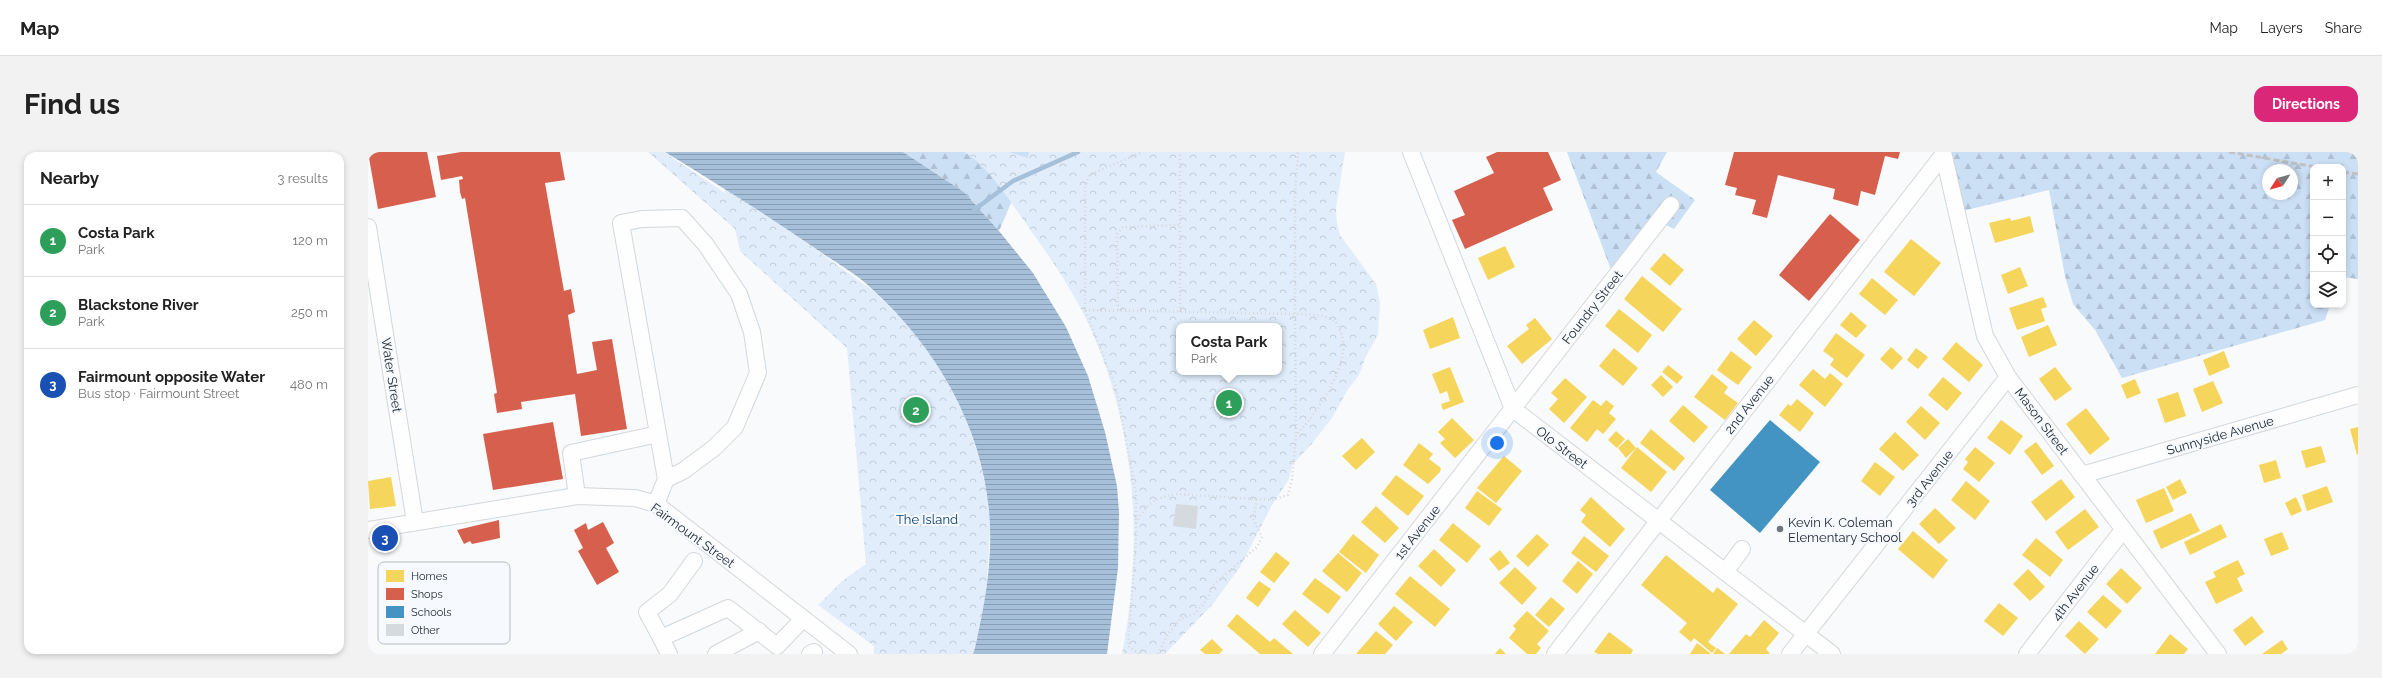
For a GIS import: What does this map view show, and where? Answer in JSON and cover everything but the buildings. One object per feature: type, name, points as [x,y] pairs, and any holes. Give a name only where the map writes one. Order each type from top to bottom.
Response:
[{"type":"street","points":[[1411,152],[1513,409]]},
{"type":"street","name":"Mason Street","points":[[1943,153],[1985,336],[2008,377],[2218,654]]},
{"type":"street","name":"2nd Avenue","points":[[1555,654],[1943,153]]},
{"type":"street","name":"Foundry Street","points":[[1513,409],[1671,205]]},
{"type":"street","points":[[656,504],[666,479],[621,223],[642,219],[682,218],[706,245],[739,294],[752,332],[758,373],[735,427],[714,448],[683,470],[666,479]]},
{"type":"street","name":"Water Street","points":[[368,227],[415,522]]},
{"type":"street","name":"3rd Avenue","points":[[1790,654],[2008,377]]},
{"type":"street","name":"Sunnyside Avenue","points":[[2082,475],[2358,395]]},
{"type":"street","name":"Olo Street","points":[[1513,409],[1832,654]]},
{"type":"street","name":"1st Avenue","points":[[1328,652],[1513,409]]},
{"type":"street","points":[[577,496],[570,453],[658,434]]},
{"type":"street","name":"Fairmount Street","points":[[368,530],[577,496],[635,498],[656,504],[849,654]]},
{"type":"street","name":"4th Avenue","points":[[2027,654],[2124,530]]},
{"type":"street","points":[[1725,572],[1742,549]]},
{"type":"street","points":[[669,654],[647,612],[670,594],[694,561]]},
{"type":"street","points":[[661,638],[728,608],[759,631],[780,650],[803,619]]},
{"type":"street","points":[[716,654],[759,631]]},
{"type":"path","points":[[1139,654],[1128,646],[1136,523],[1136,494],[1116,387],[1085,310],[1085,187],[1089,175],[1143,152]]},
{"type":"path","points":[[1180,152],[1180,312]]},
{"type":"path","points":[[1136,523],[1146,506],[1162,497],[1177,494],[1257,500],[1271,500],[1288,495],[1292,480],[1296,436],[1295,196],[1298,152]]},
{"type":"path","points":[[1118,310],[1117,234],[1123,227],[1180,224]]},
{"type":"path","points":[[1085,310],[1321,315],[1335,321],[1345,340],[1339,372],[1307,424],[1296,436]]},
{"type":"path","points":[[1158,654],[1168,634],[1180,620],[1194,614],[1206,600],[1213,585],[1257,547],[1262,537],[1254,519],[1257,500]]},
{"type":"green space","name":"The Island","points":[[648,152],[664,152],[725,193],[725,188],[751,203],[876,293],[915,331],[950,385],[967,421],[981,465],[991,514],[986,597],[973,654],[874,654],[874,646],[818,605],[842,581],[866,564],[847,348],[740,251],[735,229]]},
{"type":"green space","points":[[903,152],[1160,152],[1011,203],[999,231],[964,192]]},
{"type":"green space","points":[[964,152],[1009,152],[1028,158],[1029,152],[1345,152],[1336,208],[1337,223],[1340,235],[1376,284],[1380,303],[1378,335],[1366,356],[1359,375],[1348,389],[1332,418],[1310,446],[1292,465],[1289,479],[1271,507],[1240,567],[1213,604],[1165,654],[1122,654],[1129,614],[1133,575],[1134,535],[1132,495],[1128,455],[1120,416],[1109,377],[1095,339],[1081,309],[1046,252],[1014,206],[990,174]]},
{"type":"green space","points":[[1567,152],[1667,152],[1656,172],[1695,200],[1674,229],[1658,221],[1613,275]]},
{"type":"green space","points":[[1934,152],[2358,152],[2358,279],[2346,277],[2346,164],[2310,164],[2310,308],[2329,308],[2325,320],[2122,378],[2095,330],[2073,304],[2065,276],[2049,190],[1950,214]]},
{"type":"shaded area","points":[[665,152],[903,152],[964,192],[999,231],[1033,273],[1066,327],[1088,376],[1105,432],[1117,486],[1119,512],[1118,568],[1107,654],[973,654],[988,579],[990,548],[989,511],[984,475],[974,440],[960,406],[942,374],[922,343],[898,315],[860,278],[762,213]]},
{"type":"waterway","points":[[974,210],[1013,181],[1078,152]]},
{"type":"railway","points":[[2229,152],[2310,166]]},
{"type":"railway","points":[[2346,172],[2358,174]]},
{"type":"place","name":"Costa Park","points":[[1229,403]]},
{"type":"place","name":"Blackstone River","points":[[916,410]]},
{"type":"place","name":"Kevin K. Coleman Elementary School","points":[[1780,529]]},
{"type":"place","name":"Fairmount opposite Water","points":[[385,538]]}]
